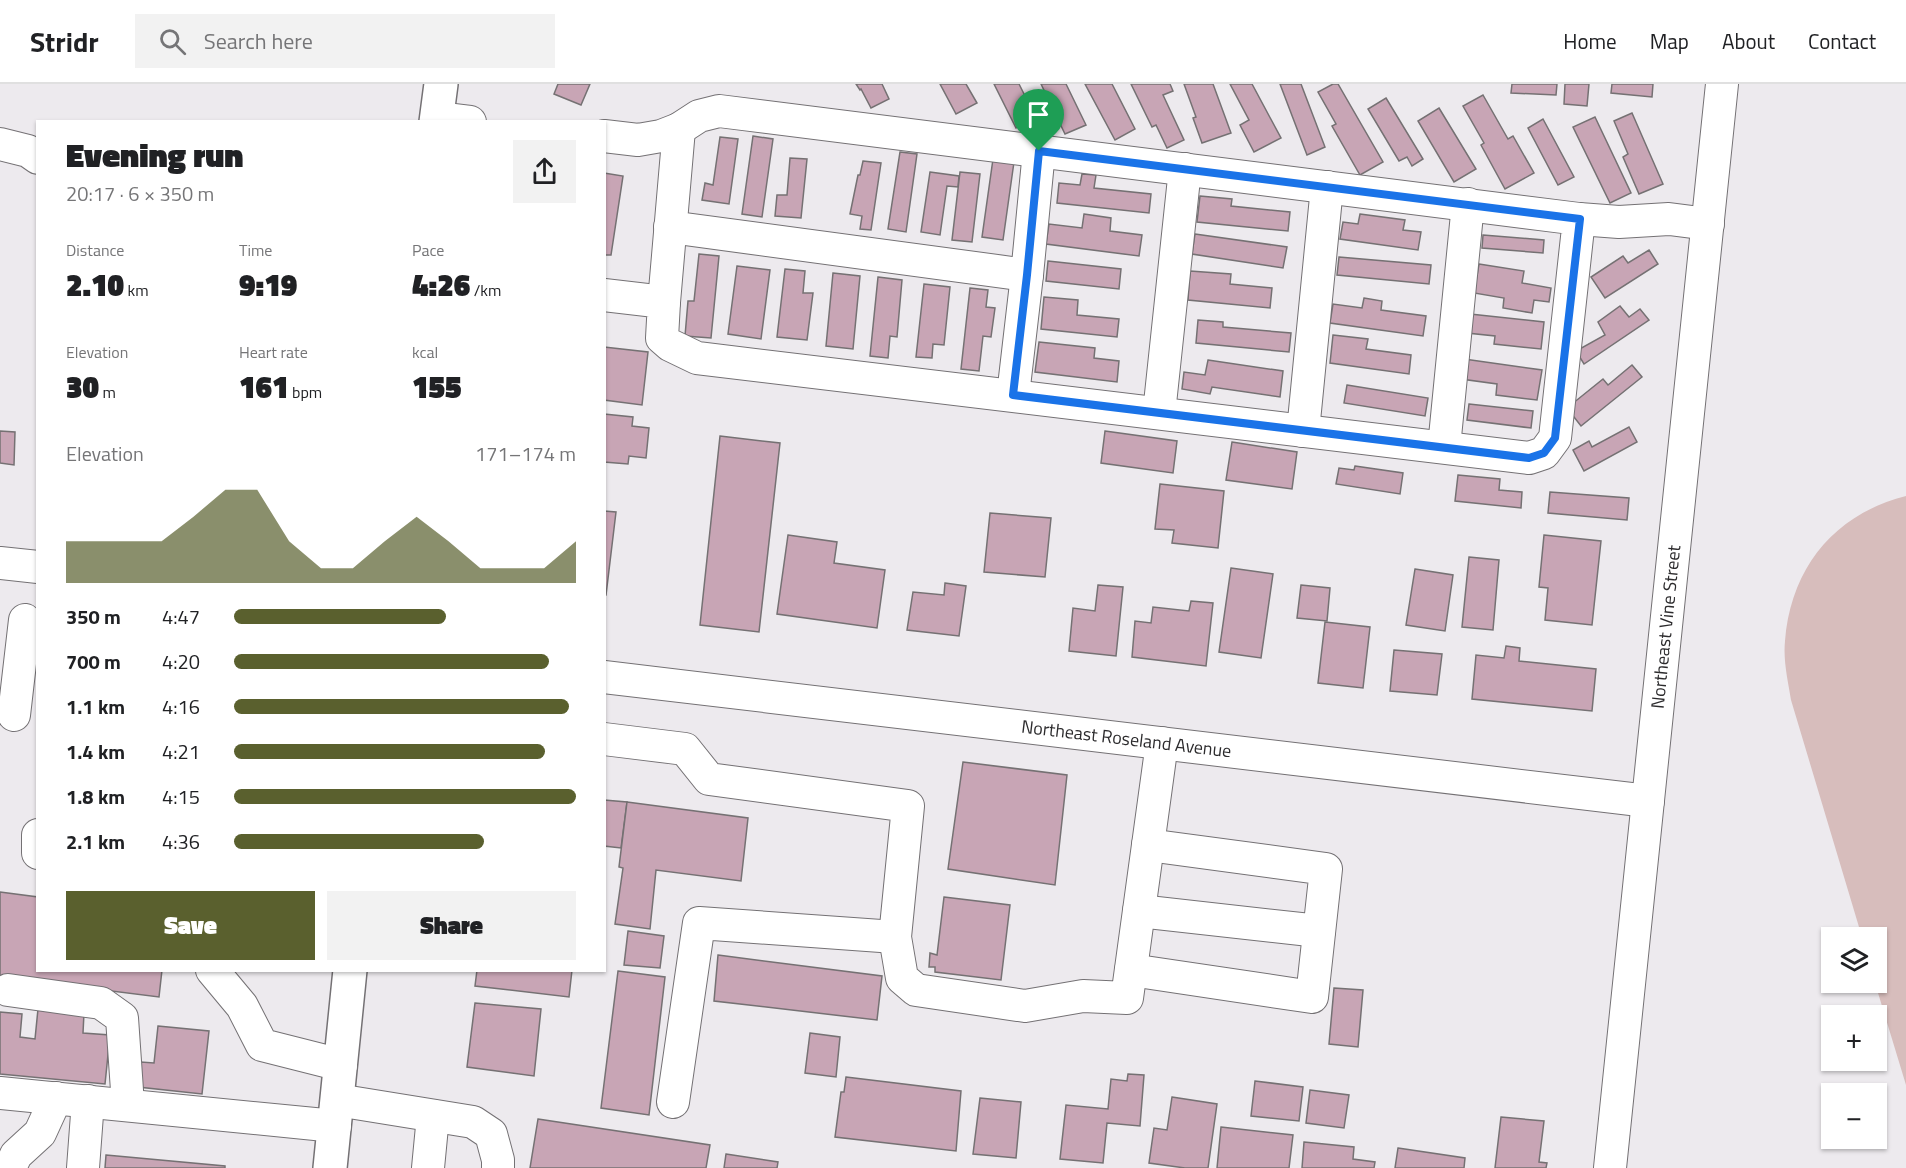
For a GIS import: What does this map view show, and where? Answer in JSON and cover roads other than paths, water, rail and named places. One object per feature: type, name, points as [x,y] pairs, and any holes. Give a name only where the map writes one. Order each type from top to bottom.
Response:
[{"type":"main road","points":[[437,120],[441,84]]},
{"type":"main road","points":[[330,1168],[350,972]]},
{"type":"street","name":"Northeast Vine Street","points":[[1610,1168],[1708,224],[1730,87]]},
{"type":"street","points":[[606,136],[638,140],[661,136],[679,129],[699,116],[718,111],[1580,219],[1619,222],[1669,219],[1708,224]]},
{"type":"street","points":[[679,129],[663,303],[662,338],[670,345],[697,358],[1529,458],[1544,453],[1555,438],[1580,219]]},
{"type":"street","points":[[0,144],[28,151],[36,157]]},
{"type":"street","points":[[1013,395],[1039,151]]},
{"type":"street","points":[[1159,413],[1185,169]]},
{"type":"street","points":[[1303,431],[1327,187]]},
{"type":"street","points":[[1444,447],[1468,204]]},
{"type":"street","points":[[670,227],[1027,275]]},
{"type":"street","points":[[606,295],[663,303]]},
{"type":"street","points":[[0,563],[36,567]]},
{"type":"street","points":[[17,715],[25,620]]},
{"type":"street","name":"Northeast Roseland Avenue","points":[[606,676],[1648,801]]},
{"type":"street","points":[[606,739],[685,749],[709,779],[908,806],[895,937],[902,978],[916,990],[1025,1006],[1083,996],[1127,998],[1162,743]]},
{"type":"street","points":[[1131,970],[1312,997],[1326,869],[1148,845]]},
{"type":"street","points":[[1138,911],[1319,931]]},
{"type":"street","points":[[673,1101],[699,923],[895,937]]},
{"type":"street","points":[[214,972],[242,1006],[262,1045],[341,1065]]},
{"type":"street","points":[[8,990],[101,1003],[122,1018],[128,1105]]},
{"type":"street","points":[[0,1093],[128,1105],[433,1116],[473,1122],[491,1134],[498,1168]]},
{"type":"street","points":[[10,1168],[16,1155],[40,1133],[56,1098]]},
{"type":"street","points":[[83,1168],[88,1101]]},
{"type":"street","points":[[428,1168],[433,1116]]}]
